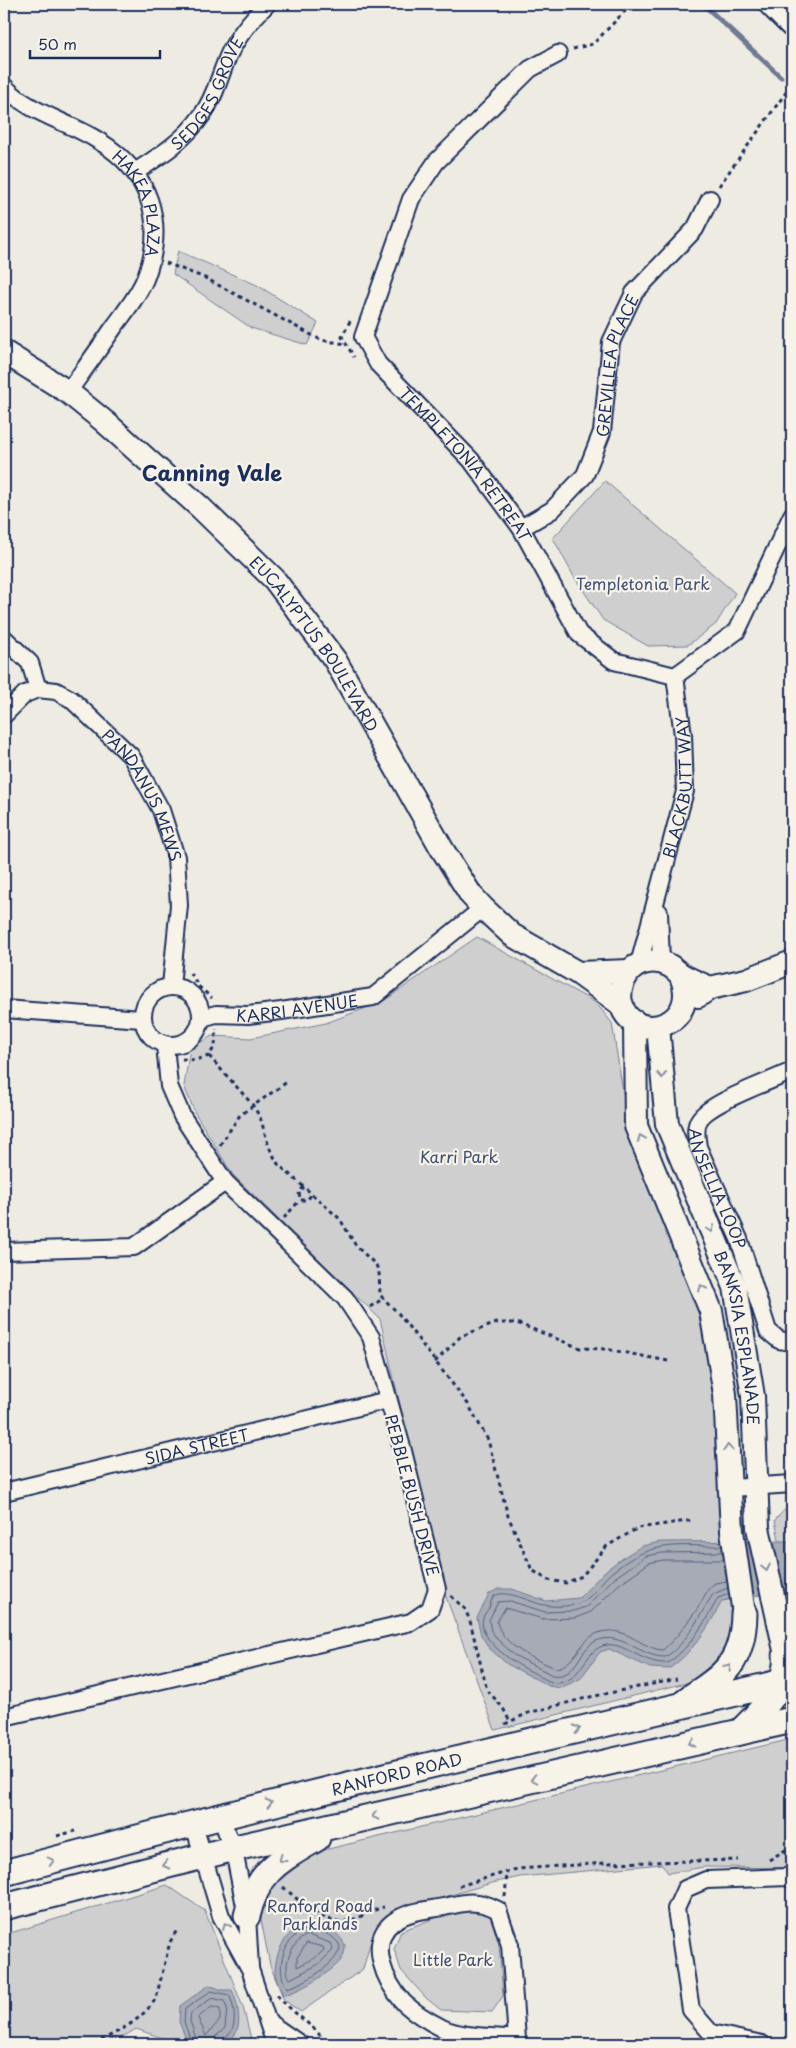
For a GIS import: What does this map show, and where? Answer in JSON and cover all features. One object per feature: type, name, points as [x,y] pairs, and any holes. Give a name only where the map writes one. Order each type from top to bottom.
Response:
[{"type":"main road","points":[[772,4],[792,24]]},
{"type":"main road","points":[[676,1707],[715,1682],[736,1658],[744,1636],[744,1614]]},
{"type":"main road","points":[[740,1732],[757,1717],[771,1698],[787,1668]]},
{"type":"main road","name":"RANFORD ROAD","points":[[4,1873],[221,1815],[676,1707],[787,1668]]},
{"type":"main road","points":[[4,1907],[231,1848],[792,1720]]},
{"type":"main road","points":[[247,1916],[250,1906],[269,1869],[288,1854],[338,1825]]},
{"type":"street","name":"SEDGES GROVE","points":[[135,172],[176,144],[202,116],[216,92],[230,54],[243,30],[267,4]]},
{"type":"street","points":[[363,337],[411,199],[436,162],[530,68],[558,54]]},
{"type":"street","name":"HAKEA PLAZA","points":[[4,86],[38,112],[98,140],[119,154],[135,172],[153,210],[155,235],[151,259],[144,280],[132,302],[68,392]]},
{"type":"street","name":"GREVILLEA PLACE","points":[[521,528],[552,510],[585,475],[602,432],[611,342],[634,293],[695,229],[710,199]]},
{"type":"street","name":"TEMPLETONIA RETREAT","points":[[363,337],[378,364],[471,460],[521,528],[579,634],[614,661],[675,676]]},
{"type":"street","name":"EUCALYPTUS BOULEVARD","points":[[4,352],[68,392],[141,453],[246,549],[274,578],[336,660],[442,849],[460,879],[483,908],[526,945],[578,973],[622,1005],[627,1015],[635,1022]]},
{"type":"street","points":[[675,676],[737,631],[792,515]]},
{"type":"street","points":[[4,638],[30,663],[38,688],[26,694],[4,715]]},
{"type":"street","name":"BLACKBUTT WAY","points":[[634,968],[658,897],[686,791],[683,735],[675,676]]},
{"type":"street","name":"PANDANUS MEWS","points":[[38,688],[56,690],[71,699],[131,756],[161,810],[176,857],[180,905],[171,986]]},
{"type":"street","name":"BLACKBUTT WAY","points":[[658,897],[661,962]]},
{"type":"street","name":"KARRI AVENUE","points":[[202,1018],[216,1014],[248,1015],[281,1011],[373,997],[483,908]]},
{"type":"street","points":[[578,973],[634,968],[650,961],[661,962],[672,967],[680,974],[710,988]]},
{"type":"street","points":[[635,1022],[646,1027],[658,1027],[678,1016],[684,1006],[710,988],[766,974],[792,962]]},
{"type":"street","points":[[622,1005],[620,992],[623,980],[634,968]]},
{"type":"street","points":[[680,974],[685,985],[684,1006]]},
{"type":"street","points":[[171,986],[180,988],[197,999],[202,1018],[199,1028],[193,1037],[175,1046],[164,1045],[149,1036],[142,1019],[143,1009],[153,993],[171,986]]},
{"type":"street","points":[[4,1009],[142,1019]]},
{"type":"street","name":"BANKSIA ESPLANADE","points":[[635,1022],[636,1126],[711,1311],[725,1394],[732,1532],[744,1614]]},
{"type":"street","name":"BANKSIA ESPLANADE","points":[[658,1027],[667,1124],[735,1287],[753,1396],[758,1528],[787,1668]]},
{"type":"street","name":"PEBBLE BUSH DRIVE","points":[[4,1717],[411,1622],[430,1609],[437,1589],[403,1451],[371,1337],[345,1298],[225,1182],[182,1116],[169,1086],[164,1045]]},
{"type":"street","name":"ANSELLIA LOOP","points":[[792,1072],[716,1105],[699,1120],[696,1136],[698,1147],[739,1240],[768,1331],[779,1340],[792,1342]]},
{"type":"street","points":[[4,1251],[134,1247],[225,1182]]},
{"type":"street","name":"SIDA STREET","points":[[4,1492],[388,1400]]},
{"type":"street","points":[[731,1488],[792,1484]]},
{"type":"street","points":[[221,1815],[247,1916],[250,1969]]},
{"type":"street","points":[[193,1822],[226,1928],[250,1969],[276,2044]]},
{"type":"street","points":[[762,2044],[711,2033],[691,2010],[676,1909],[685,1889],[706,1880],[788,1877],[792,1880]]},
{"type":"street","points":[[467,1902],[486,1903],[498,1910],[510,1945],[517,2042],[460,2033],[443,2028],[405,2003],[391,1986],[381,1962],[380,1948],[383,1934],[392,1923],[410,1913],[467,1902]]},
{"type":"street","points":[[268,2022],[300,2044]]},
{"type":"path","points":[[558,54],[593,44],[632,4]]},
{"type":"path","points":[[710,199],[792,84]]},
{"type":"path","points":[[151,259],[205,278],[321,340],[346,344],[363,337]]},
{"type":"path","points":[[354,318],[347,324],[342,336],[349,352],[361,364]]},
{"type":"path","points":[[184,1059],[195,1060],[209,1056],[215,1046],[216,1037]]},
{"type":"path","points":[[209,1056],[252,1104],[260,1117],[268,1147],[278,1164],[340,1219],[356,1246],[376,1265],[379,1272],[378,1289],[468,1404],[488,1440],[508,1516],[532,1570],[548,1580],[566,1583],[582,1576],[607,1546],[638,1528],[694,1520]]},
{"type":"path","points":[[212,1161],[231,1127],[252,1104],[287,1082]]},
{"type":"path","points":[[295,1206],[300,1200],[299,1192],[304,1187]]},
{"type":"path","points":[[300,1200],[307,1200],[312,1194]]},
{"type":"path","points":[[376,1304],[384,1298]]},
{"type":"path","points":[[435,1362],[461,1336],[497,1323],[517,1323],[580,1348],[606,1350],[668,1361]]},
{"type":"path","points":[[437,1589],[453,1597],[465,1609],[470,1621],[487,1690],[502,1708],[510,1722]]},
{"type":"path","points":[[762,1860],[771,1860],[792,1846]]},
{"type":"path","points":[[450,1888],[517,1869],[606,1863],[742,1860]]},
{"type":"path","points":[[284,1888],[320,1915],[346,1921],[385,1906]]},
{"type":"path","points":[[94,2044],[130,2024],[152,2005],[156,1998],[170,1942],[177,1930]]},
{"type":"path","points":[[274,1992],[286,2006],[314,2027],[326,2044]]},
{"type":"green space","points":[[178,251],[257,285],[318,323],[307,345],[251,328],[173,274]]},
{"type":"green space","name":"Templetonia Park","points":[[605,481],[735,593],[716,624],[688,645],[648,646],[603,620],[573,575],[553,538]]},
{"type":"green space","name":"Karri Park","points":[[477,937],[596,1003],[612,1023],[629,1130],[701,1298],[722,1397],[734,1627],[717,1658],[705,1671],[690,1682],[495,1730],[443,1589],[380,1319],[233,1175],[195,1113],[184,1086],[190,1048],[212,1036],[251,1038],[326,1023],[382,1002]]},
{"type":"green space","points":[[792,1502],[792,1606],[775,1520]]},
{"type":"green space","name":"Ranford Road Parklands","points":[[792,1739],[792,1868],[704,1867],[668,1873],[662,1864],[520,1877],[492,1883],[399,1910],[381,1922],[370,1944],[363,1969],[301,2012],[284,2000],[270,1965],[261,1920],[265,1892],[279,1869],[307,1854]]},
{"type":"green space","points":[[167,1885],[205,1911],[243,2007],[251,2039],[243,2044],[180,2044],[136,2029],[111,2044],[4,2044],[4,1935]]},
{"type":"green space","name":"Little Park","points":[[461,1908],[489,1910],[499,1945],[503,1996],[492,2012],[441,2010],[426,1998],[401,1970],[394,1949],[401,1931]]},
{"type":"water","points":[[792,1538],[792,1590],[722,1601],[712,1620],[693,1647],[669,1669],[650,1668],[609,1649],[600,1652],[580,1679],[560,1688],[549,1686],[507,1664],[489,1648],[481,1635],[477,1618],[489,1594],[498,1589],[512,1589],[546,1601],[579,1598],[605,1571],[642,1546],[660,1542],[790,1541]]},
{"type":"water","points":[[308,1924],[320,1926],[339,1936],[345,1945],[344,1955],[336,1965],[322,1976],[297,1990],[283,1995],[275,1973],[277,1957],[288,1935],[301,1926]]},
{"type":"water","points":[[209,1985],[222,1990],[232,1990],[237,2004],[238,2028],[230,2040],[223,2044],[188,2044],[179,2022],[180,2006]]},
{"type":"waterway","points":[[703,4],[781,77]]},
{"type":"district","name":"Canning Vale","points":[[212,472]]}]
